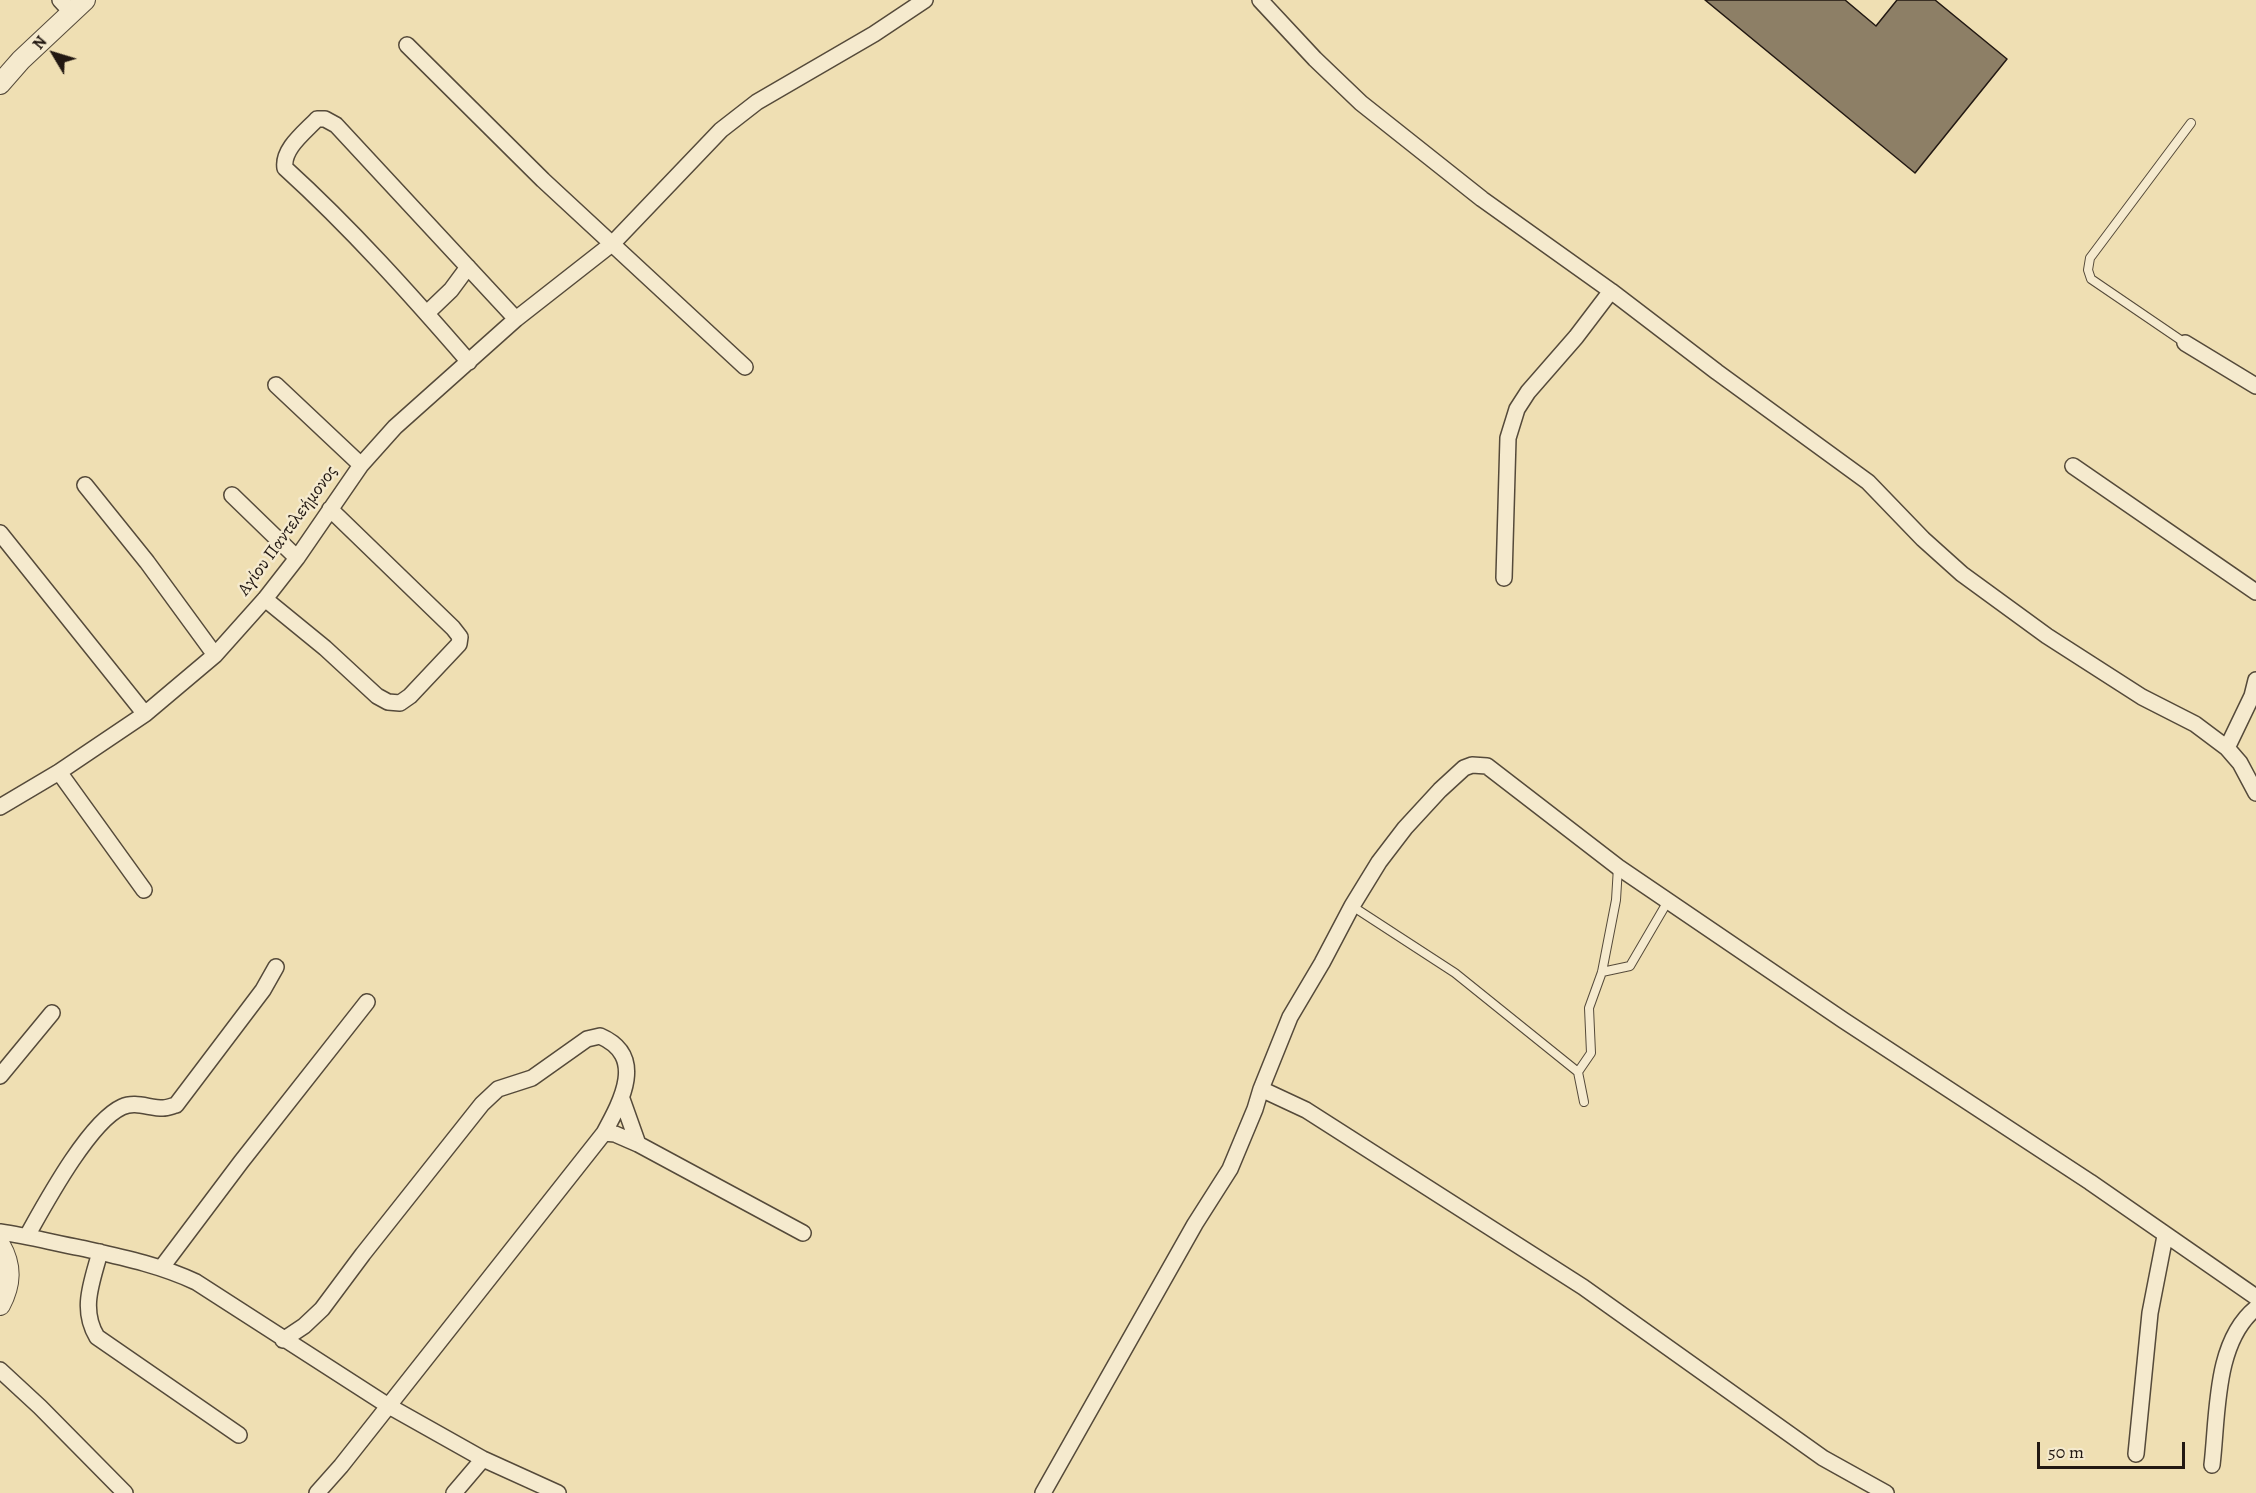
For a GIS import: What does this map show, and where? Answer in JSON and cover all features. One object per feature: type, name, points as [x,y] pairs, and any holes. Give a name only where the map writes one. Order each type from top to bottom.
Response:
[{"type":"street","name":"Αγίου Παντελεήμονος","points":[[0,807],[59,772],[146,714],[215,655],[265,599],[297,558],[361,465],[395,427],[516,319],[613,243],[721,130],[757,102],[874,34],[926,0]]},
{"type":"street","points":[[1260,0],[1315,59],[1361,103],[1482,199],[1611,291],[1868,482],[1923,539],[1972,581],[2047,636],[2142,698],[2195,724],[2227,748],[2240,764],[2256,793]]},
{"type":"street","points":[[0,84],[72,4]]},
{"type":"street","points":[[407,45],[543,180],[745,367]]},
{"type":"street","points":[[469,362],[326,205],[285,168],[284,160],[287,153],[317,119],[325,119],[336,125],[516,319]]},
{"type":"street","points":[[427,314],[451,290],[468,267]]},
{"type":"street","points":[[1504,578],[1508,438],[1517,409],[1528,392],[1576,337],[1611,291]]},
{"type":"street","points":[[2185,343],[2256,386]]},
{"type":"street","points":[[276,385],[361,465]]},
{"type":"street","points":[[2073,466],[2256,592]]},
{"type":"street","points":[[85,485],[147,562],[215,655]]},
{"type":"street","points":[[231,495],[297,558]]},
{"type":"street","points":[[265,599],[317,641],[377,696],[388,702],[400,703],[410,696],[459,644],[460,637],[453,628],[330,509]]},
{"type":"street","points":[[0,533],[146,714]]},
{"type":"street","points":[[2227,748],[2252,696],[2256,680]]},
{"type":"street","points":[[1043,1493],[1190,1234],[1230,1169],[1290,1017],[1352,906],[1379,862],[1405,828],[1440,790],[1464,768],[1472,765],[1486,766],[1618,867],[1843,1020],[2080,1175],[2256,1297]]},
{"type":"street","points":[[59,772],[144,890]]},
{"type":"street","points":[[27,1236],[53,1190],[92,1133],[122,1107],[136,1105],[164,1108],[176,1105],[276,968]]},
{"type":"street","points":[[162,1268],[241,1162],[367,1002]]},
{"type":"street","points":[[0,1076],[52,1014]]},
{"type":"street","points":[[283,1340],[304,1326],[322,1309],[482,1104],[498,1089],[532,1078],[587,1040],[600,1036],[615,1042],[625,1058],[626,1079],[622,1099],[604,1133],[501,1266],[317,1493]]},
{"type":"street","points":[[1261,1089],[1306,1110],[1583,1287],[1823,1458],[1886,1493]]},
{"type":"street","points":[[622,1099],[638,1144]]},
{"type":"street","points":[[604,1133],[615,1134],[638,1144],[803,1233]]},
{"type":"street","points":[[0,1232],[100,1252],[162,1268],[196,1282],[387,1405],[483,1459],[558,1493]]},
{"type":"street","points":[[2136,1454],[2150,1313],[2165,1236]]},
{"type":"street","points":[[0,1245],[10,1274],[8,1291],[0,1305]]},
{"type":"street","points":[[100,1252],[88,1302],[90,1325],[97,1337],[239,1435]]},
{"type":"street","points":[[2212,1465],[2223,1360],[2234,1333],[2245,1317],[2256,1308]]},
{"type":"street","points":[[0,1370],[125,1493]]},
{"type":"street","points":[[454,1493],[483,1459]]},
{"type":"lane","points":[[2185,343],[2091,279],[2088,270],[2090,258],[2192,123]]},
{"type":"lane","points":[[1578,1072],[1591,1053],[1588,1008],[1602,972],[1616,900],[1618,867]]},
{"type":"lane","points":[[1602,972],[1630,966],[1668,901]]},
{"type":"lane","points":[[1352,906],[1455,973],[1578,1072],[1584,1102]]},
{"type":"building","points":[[1705,0],[1845,0],[1876,26],[1897,0],[1935,0],[2007,59],[1915,173]]}]
